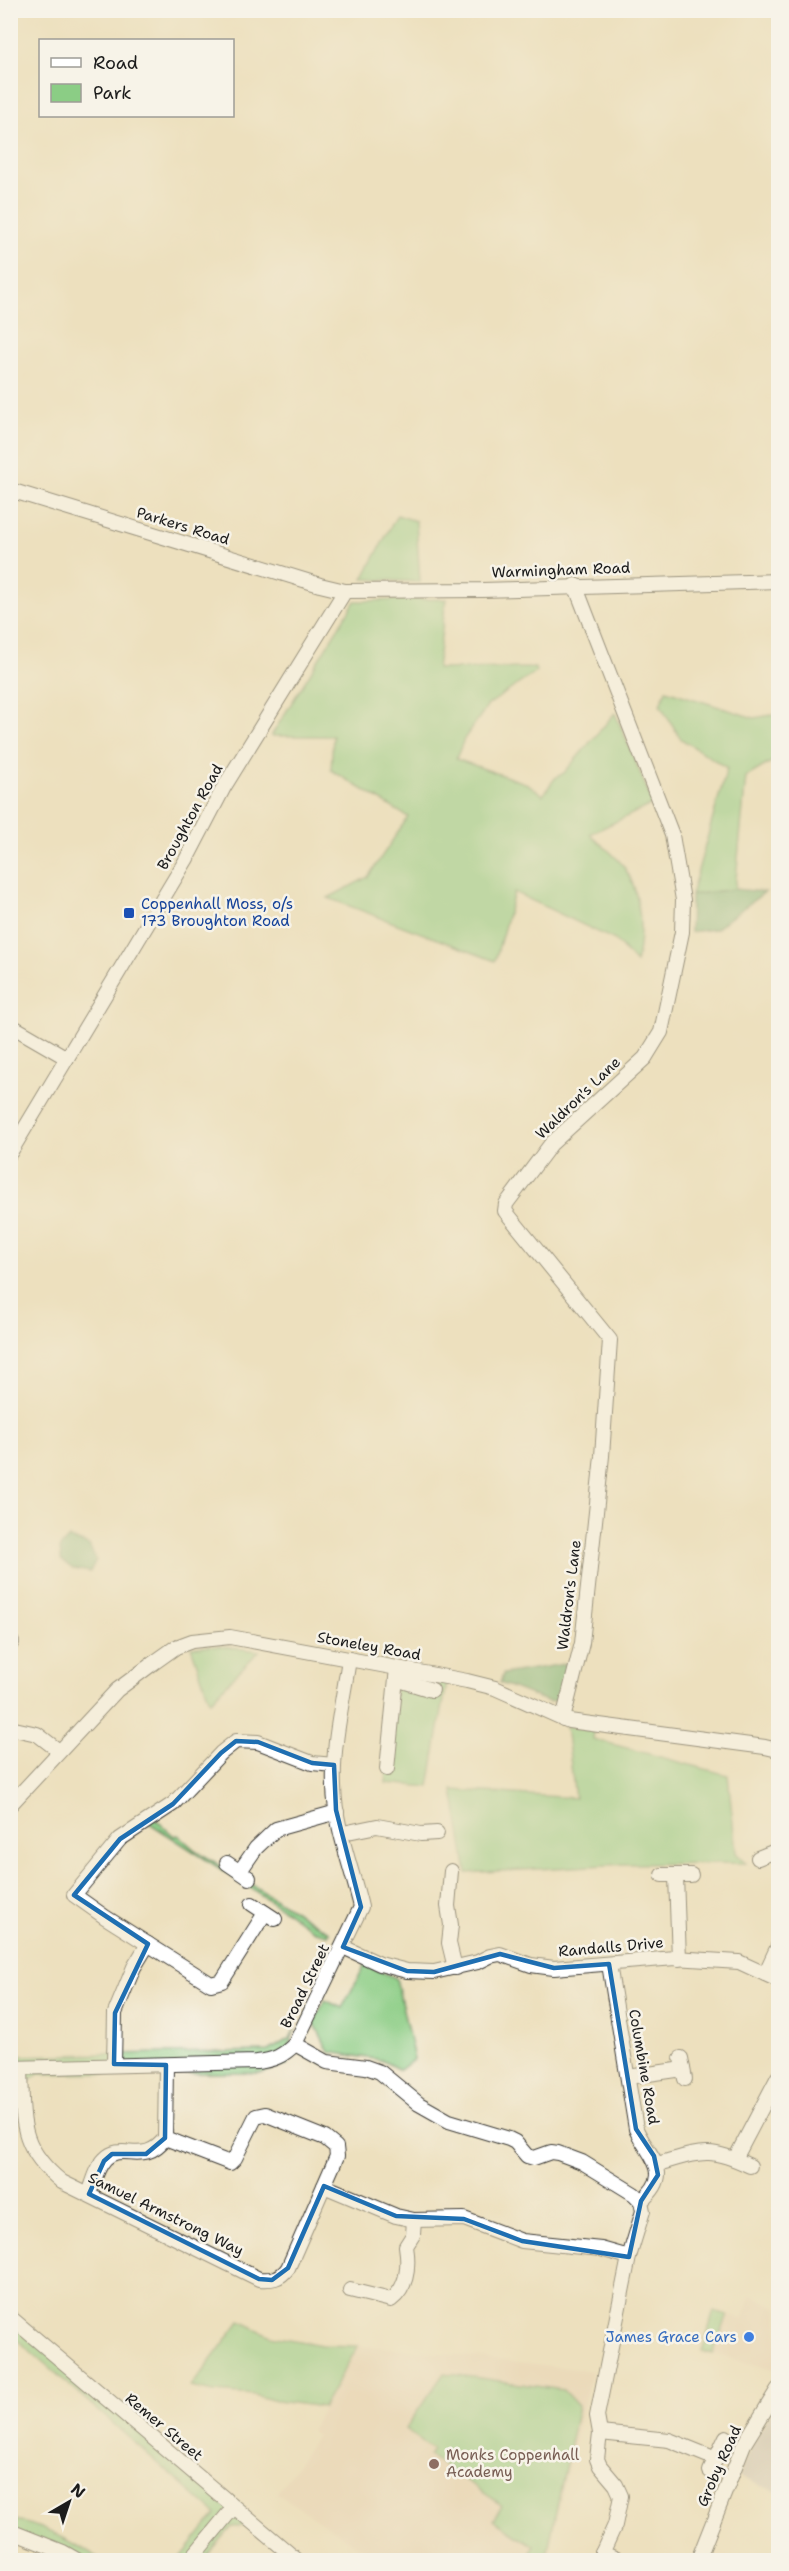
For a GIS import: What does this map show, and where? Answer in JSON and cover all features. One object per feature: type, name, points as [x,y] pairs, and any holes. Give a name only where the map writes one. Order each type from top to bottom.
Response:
[{"type":"street","name":"Parkers Road","points":[[10,490],[345,591]]},
{"type":"street","name":"Warmingham Road","points":[[345,591],[482,590],[575,585],[778,581]]},
{"type":"street","name":"Waldron's Lane","points":[[563,1719],[582,1643],[602,1456],[610,1340],[505,1211],[506,1204],[551,1144],[645,1058],[660,1032],[682,932],[683,900],[672,836],[575,585]]},
{"type":"street","name":"Broughton Road","points":[[10,1153],[186,860],[224,787],[345,591]]},
{"type":"street","points":[[10,1025],[66,1058]]},
{"type":"street","name":"Stoneley Road","points":[[10,1805],[117,1690],[176,1647],[192,1641],[230,1637],[349,1659],[397,1674],[495,1688],[563,1719],[778,1750]]},
{"type":"street","name":"Broad Street","points":[[16,2068],[273,2060],[285,2054],[295,2044],[362,1907],[337,1812],[334,1787],[334,1766],[349,1659]]},
{"type":"street","points":[[387,1769],[397,1674],[432,1690]]},
{"type":"street","points":[[10,1728],[37,1734],[59,1751]]},
{"type":"street","points":[[252,1904],[270,1916],[218,1983],[211,1984],[74,1895],[120,1839],[173,1804],[221,1753],[236,1741],[258,1742],[312,1763],[334,1766]]},
{"type":"street","points":[[227,1863],[244,1875],[256,1848],[276,1829],[337,1812]]},
{"type":"street","points":[[343,1833],[377,1826],[421,1834],[436,1832]]},
{"type":"street","points":[[758,1858],[777,1855]]},
{"type":"street","points":[[679,1959],[669,1876],[691,1875]]},
{"type":"street","points":[[455,1878],[448,1906],[451,1924],[449,1943],[455,1968]]},
{"type":"street","points":[[114,2064],[115,2013],[134,1967],[148,1944]]},
{"type":"street","points":[[772,1977],[778,1946]]},
{"type":"street","name":"Randalls Drive","points":[[343,1947],[380,1964],[407,1971],[434,1972],[500,1954],[531,1965],[554,1968],[679,1959],[740,1962],[772,1977]]},
{"type":"street","name":"Columbine Road","points":[[609,1964],[636,2129],[642,2143],[654,2156],[657,2164]]},
{"type":"street","points":[[295,2044],[327,2062],[366,2067],[380,2072],[413,2100],[448,2121],[509,2139],[515,2142],[526,2156],[534,2158],[550,2152],[582,2162],[634,2194],[641,2201],[643,2211],[629,2258],[597,2416],[600,2433],[597,2459],[621,2496],[615,2525],[601,2557],[619,2560]]},
{"type":"street","points":[[89,2194],[104,2161],[112,2154],[146,2154],[160,2145],[165,2138],[166,2065]]},
{"type":"street","name":"Samuel Armstrong Way","points":[[16,2068],[23,2123],[29,2144],[43,2166],[62,2182],[259,2279],[272,2280],[282,2276],[288,2268],[337,2156],[336,2147],[325,2138],[265,2114],[256,2116],[236,2158],[230,2163],[165,2138]]},
{"type":"street","points":[[628,2076],[683,2069]]},
{"type":"street","points":[[735,2158],[778,2079]]},
{"type":"street","points":[[641,2201],[654,2186],[658,2175],[657,2164],[700,2152],[721,2153],[750,2166]]},
{"type":"street","points":[[324,2186],[396,2216],[414,2220],[464,2219],[522,2241],[601,2249],[629,2258]]},
{"type":"street","points":[[350,2289],[391,2300],[397,2295],[410,2263],[406,2246],[413,2235],[414,2220]]},
{"type":"street","name":"Remer Street","points":[[10,2316],[233,2508],[297,2560]]},
{"type":"street","name":"Groby Road","points":[[698,2560],[744,2444],[778,2389]]},
{"type":"street","points":[[600,2433],[669,2440],[713,2465],[726,2437]]},
{"type":"street","points":[[190,2560],[233,2508]]},
{"type":"street","points":[[10,2531],[77,2560]]},
{"type":"highlighted area","points":[[236,1741],[258,1742],[312,1763],[334,1765],[336,1810],[361,1907],[343,1947],[407,1971],[434,1972],[500,1954],[554,1968],[609,1964],[636,2129],[654,2156],[658,2175],[641,2201],[629,2257],[522,2241],[464,2219],[396,2216],[324,2186],[288,2268],[272,2280],[259,2279],[89,2194],[104,2161],[112,2154],[146,2154],[165,2138],[166,2065],[114,2064],[115,2013],[148,1944],[74,1895],[120,1839],[173,1804],[221,1753]]},
{"type":"shaded area","name":"James Grace Cars","points":[[751,2295],[778,2308],[777,2370],[713,2354],[728,2315],[742,2319]]},
{"type":"shaded area","name":"Monks Coppenhall Academy","points":[[358,2346],[592,2371],[545,2560],[378,2560],[277,2493],[317,2436],[310,2430]]},
{"type":"shaded area","points":[[778,2401],[778,2492],[738,2477],[755,2438]]},
{"type":"green space","points":[[397,515],[416,521],[420,582],[363,579]]},
{"type":"green space","points":[[446,599],[437,669],[535,668],[536,672],[488,705],[464,739],[456,759],[528,784],[543,795],[555,778],[564,773],[615,713],[653,804],[590,834],[613,854],[630,877],[638,901],[640,927],[636,963],[615,940],[514,892],[495,961],[328,898],[368,877],[408,817],[331,770],[333,736],[271,736],[355,601]]},
{"type":"green space","points":[[666,690],[754,718],[778,714],[778,758],[746,777],[735,889],[691,895],[727,768],[681,739],[660,705]]},
{"type":"green space","points":[[735,889],[765,892],[715,929],[690,932],[691,895]]},
{"type":"green space","points":[[69,1538],[89,1545],[96,1560],[90,1572],[73,1569],[61,1560],[60,1547]]},
{"type":"green space","points":[[218,1646],[259,1651],[210,1701],[191,1647]]},
{"type":"green space","points":[[570,1663],[559,1700],[549,1702],[500,1683],[503,1674]]},
{"type":"green space","points":[[397,1668],[447,1682],[429,1787],[386,1783]]},
{"type":"green space","points":[[566,1726],[594,1731],[593,1739],[728,1775],[736,1853],[746,1863],[625,1864],[467,1873],[453,1790],[575,1798]]},
{"type":"green space","points":[[154,1818],[174,1836],[178,1835],[195,1850],[329,1932],[328,1935],[313,1930],[146,1821]]},
{"type":"green space","points":[[365,1965],[396,1978],[414,2059],[400,2070],[381,2060],[329,2052],[314,2022],[325,2000],[342,2008]]},
{"type":"green space","points":[[295,2029],[286,2054],[288,2065],[263,2073],[38,2074],[22,2085],[11,2082],[10,2056],[269,2051],[290,2038]]},
{"type":"green space","points":[[714,2311],[728,2315],[713,2354],[702,2351]]},
{"type":"green space","points":[[11,2317],[249,2522],[246,2526],[232,2527],[203,2560],[179,2560],[216,2514],[11,2334]]},
{"type":"green space","points":[[240,2321],[271,2336],[322,2345],[358,2346],[323,2407],[191,2387]]},
{"type":"green space","points":[[444,2373],[563,2390],[578,2406],[547,2555],[544,2560],[525,2560],[534,2546],[493,2520],[502,2505],[429,2456],[433,2449],[405,2429]]},
{"type":"green space","points":[[11,2519],[46,2530],[101,2560],[63,2560],[11,2540]]},
{"type":"railway","points":[[10,22],[14,10]]},
{"type":"place","name":"Coppenhall Moss, o/s 173 Broughton Road","points":[[129,913]]},
{"type":"place","name":"James Grace Cars","points":[[749,2337]]},
{"type":"place","name":"Monks Coppenhall Academy","points":[[434,2464]]}]
